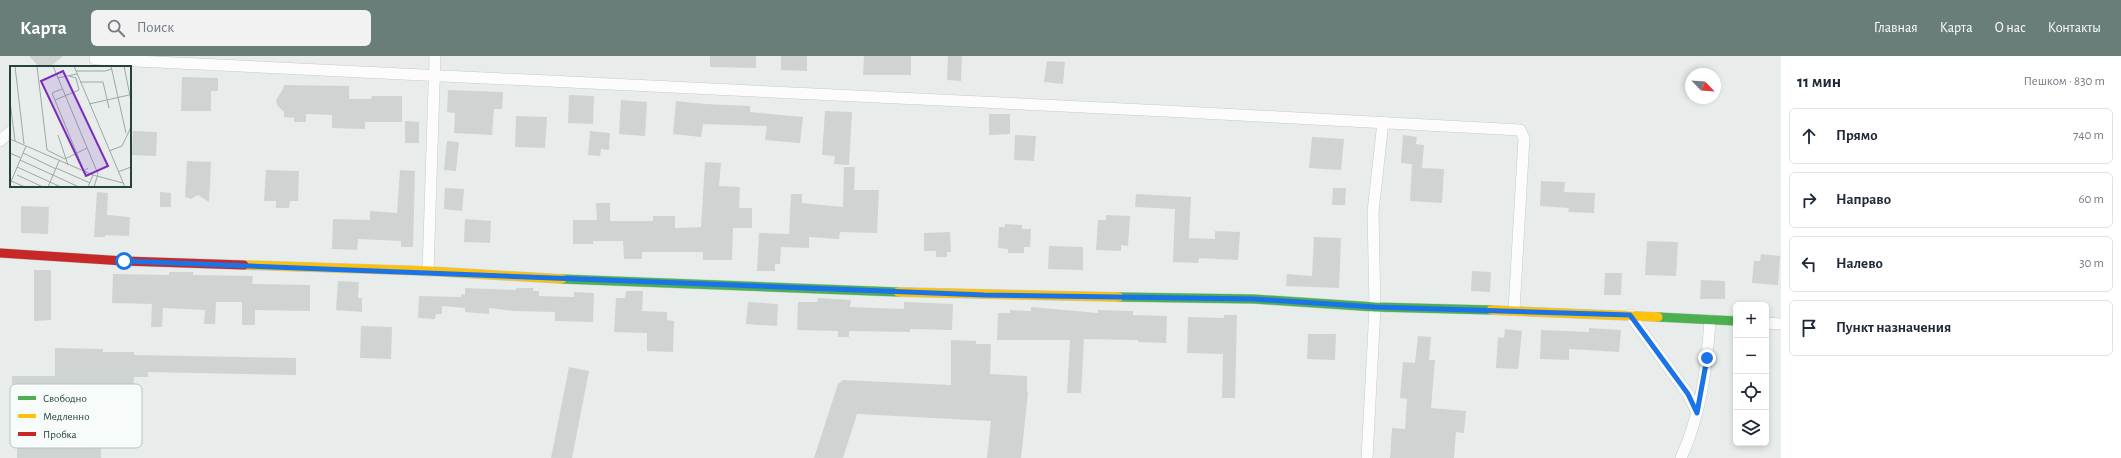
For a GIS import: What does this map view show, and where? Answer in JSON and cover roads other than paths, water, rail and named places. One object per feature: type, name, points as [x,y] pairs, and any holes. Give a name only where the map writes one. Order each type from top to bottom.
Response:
[{"type":"street","points":[[428,271],[435,56]]},
{"type":"street","points":[[96,58],[106,66]]},
{"type":"street","points":[[87,66],[96,58],[435,77],[585,82],[1520,130],[1524,138],[1514,310]]},
{"type":"street","points":[[1367,458],[1375,307],[1373,212],[1383,122]]},
{"type":"street","points":[[0,141],[10,132]]},
{"type":"street","points":[[0,253],[124,261],[428,271],[540,278],[984,295],[1253,299],[1375,307],[1514,310],[1733,321]]},
{"type":"street","points":[[1630,315],[1688,394],[1697,413]]},
{"type":"street","points":[[1681,458],[1697,413],[1707,358],[1710,320]]},
{"type":"street","points":[[1769,323],[1781,324]]}]
